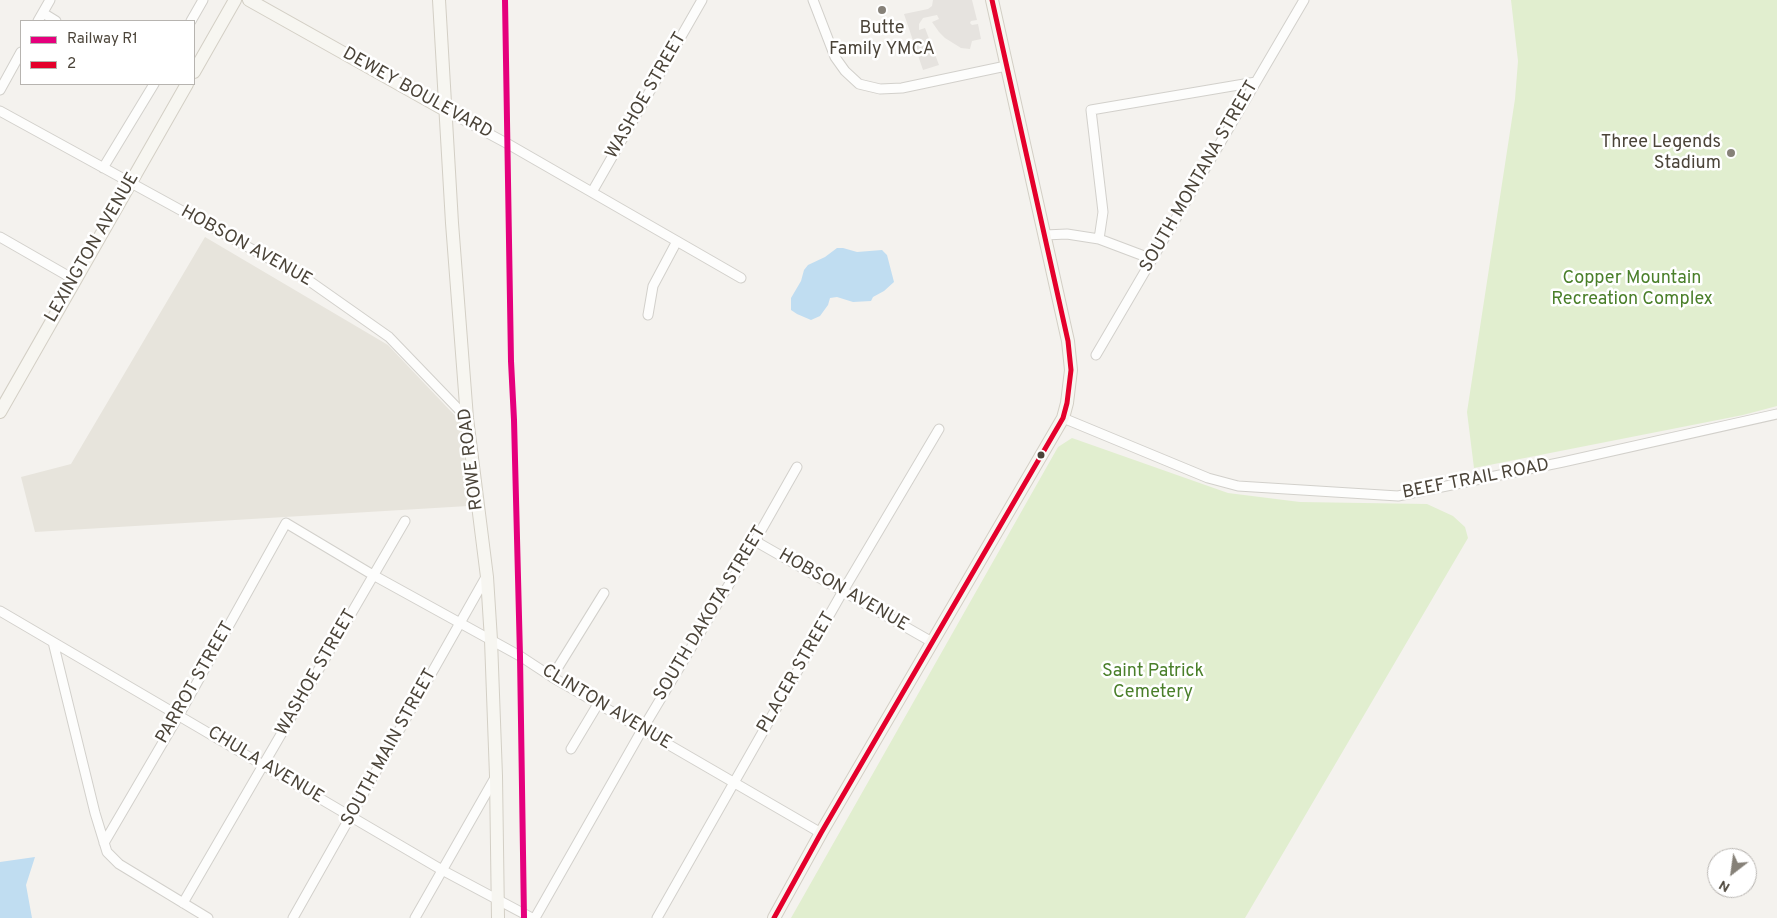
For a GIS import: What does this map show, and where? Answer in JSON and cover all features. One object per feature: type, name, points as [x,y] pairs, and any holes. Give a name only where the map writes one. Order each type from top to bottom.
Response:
[{"type":"street","points":[[40,17],[50,0]]},
{"type":"street","points":[[192,20],[203,0]]},
{"type":"street","points":[[195,70],[235,0]]},
{"type":"street","name":"DEWEY BOULEVARD","points":[[249,0],[592,192],[741,278]]},
{"type":"street","name":"ROWE ROAD","points":[[440,0],[452,224],[467,418],[487,577],[491,640],[496,776],[498,918]]},
{"type":"street","name":"WASHOE STREET","points":[[592,192],[702,0]]},
{"type":"street","points":[[813,0],[835,57],[859,84],[880,90],[902,88],[1006,66]]},
{"type":"street","points":[[774,918],[821,833],[1063,418],[1068,397],[1071,370],[1068,341],[992,0]]},
{"type":"street","name":"SOUTH MONTANA STREET","points":[[1096,355],[1304,0]]},
{"type":"street","points":[[0,90],[20,54]]},
{"type":"street","points":[[1099,238],[1103,212],[1091,110],[1256,82]]},
{"type":"street","points":[[103,168],[153,85]]},
{"type":"street","name":"LEXINGTON AVENUE","points":[[0,412],[186,85]]},
{"type":"street","name":"HOBSON AVENUE","points":[[0,111],[315,285],[389,337],[467,418]]},
{"type":"street","points":[[1045,235],[1066,234],[1099,238],[1152,259]]},
{"type":"street","points":[[0,237],[75,280]]},
{"type":"street","points":[[648,314],[653,286],[677,241]]},
{"type":"street","name":"BEEF TRAIL ROAD","points":[[1063,418],[1208,478],[1238,486],[1398,496],[1563,462],[1777,414]]},
{"type":"street","name":"PLACER STREET","points":[[657,918],[843,591],[939,429]]},
{"type":"street","name":"SOUTH DAKOTA STREET","points":[[534,918],[642,730],[798,467]]},
{"type":"street","name":"WASHOE STREET","points":[[183,903],[405,521]]},
{"type":"street","name":"CLINTON AVENUE","points":[[286,523],[373,575],[520,656],[642,730],[821,833]]},
{"type":"street","name":"PARROT STREET","points":[[104,843],[179,715],[286,523]]},
{"type":"street","name":"HOBSON AVENUE","points":[[755,541],[932,642]]},
{"type":"street","name":"SOUTH MAIN STREET","points":[[293,918],[487,577]]},
{"type":"street","points":[[552,677],[604,593]]},
{"type":"street","name":"CHULA AVENUE","points":[[0,611],[442,870],[534,918]]},
{"type":"street","points":[[53,642],[107,852],[119,864],[208,918]]},
{"type":"street","points":[[571,749],[598,704]]},
{"type":"street","points":[[415,918],[496,776]]},
{"type":"shaded area","points":[[933,0],[972,0],[977,20],[970,23],[972,25],[978,24],[981,39],[972,41],[970,49],[961,48],[939,32],[932,22],[939,19],[937,15],[923,18],[919,24],[919,30],[925,28],[939,65],[923,70],[904,14],[928,9],[932,6]]},
{"type":"shaded area","points":[[205,237],[388,345],[462,423],[468,506],[35,532],[21,477],[71,464]]},
{"type":"green space","name":"Copper Mountain Recreation Complex","points":[[1511,0],[1777,0],[1777,406],[1743,415],[1474,468],[1467,412],[1515,99],[1518,61]]},
{"type":"green space","name":"Saint Patrick Cemetery","points":[[1072,438],[1228,493],[1300,502],[1427,504],[1453,516],[1465,527],[1468,538],[1245,918],[791,918],[1058,447]]},
{"type":"water","points":[[837,248],[857,252],[882,250],[887,255],[894,282],[884,291],[873,297],[871,301],[853,302],[837,297],[830,298],[828,305],[820,316],[811,320],[791,310],[791,298],[801,281],[804,270],[808,265],[825,257]]},
{"type":"water","points":[[35,857],[26,885],[32,918],[0,918],[0,862]]},
{"type":"rail line","name":"R1","points":[[505,0],[524,918]]},
{"type":"transit line","name":"2","points":[[774,918],[821,833],[1063,418],[1067,403],[1071,370],[1068,341],[992,0]]},
{"type":"place","name":"Butte Family YMCA","points":[[882,10]]},
{"type":"place","name":"Three Legends Stadium","points":[[1731,153]]}]
